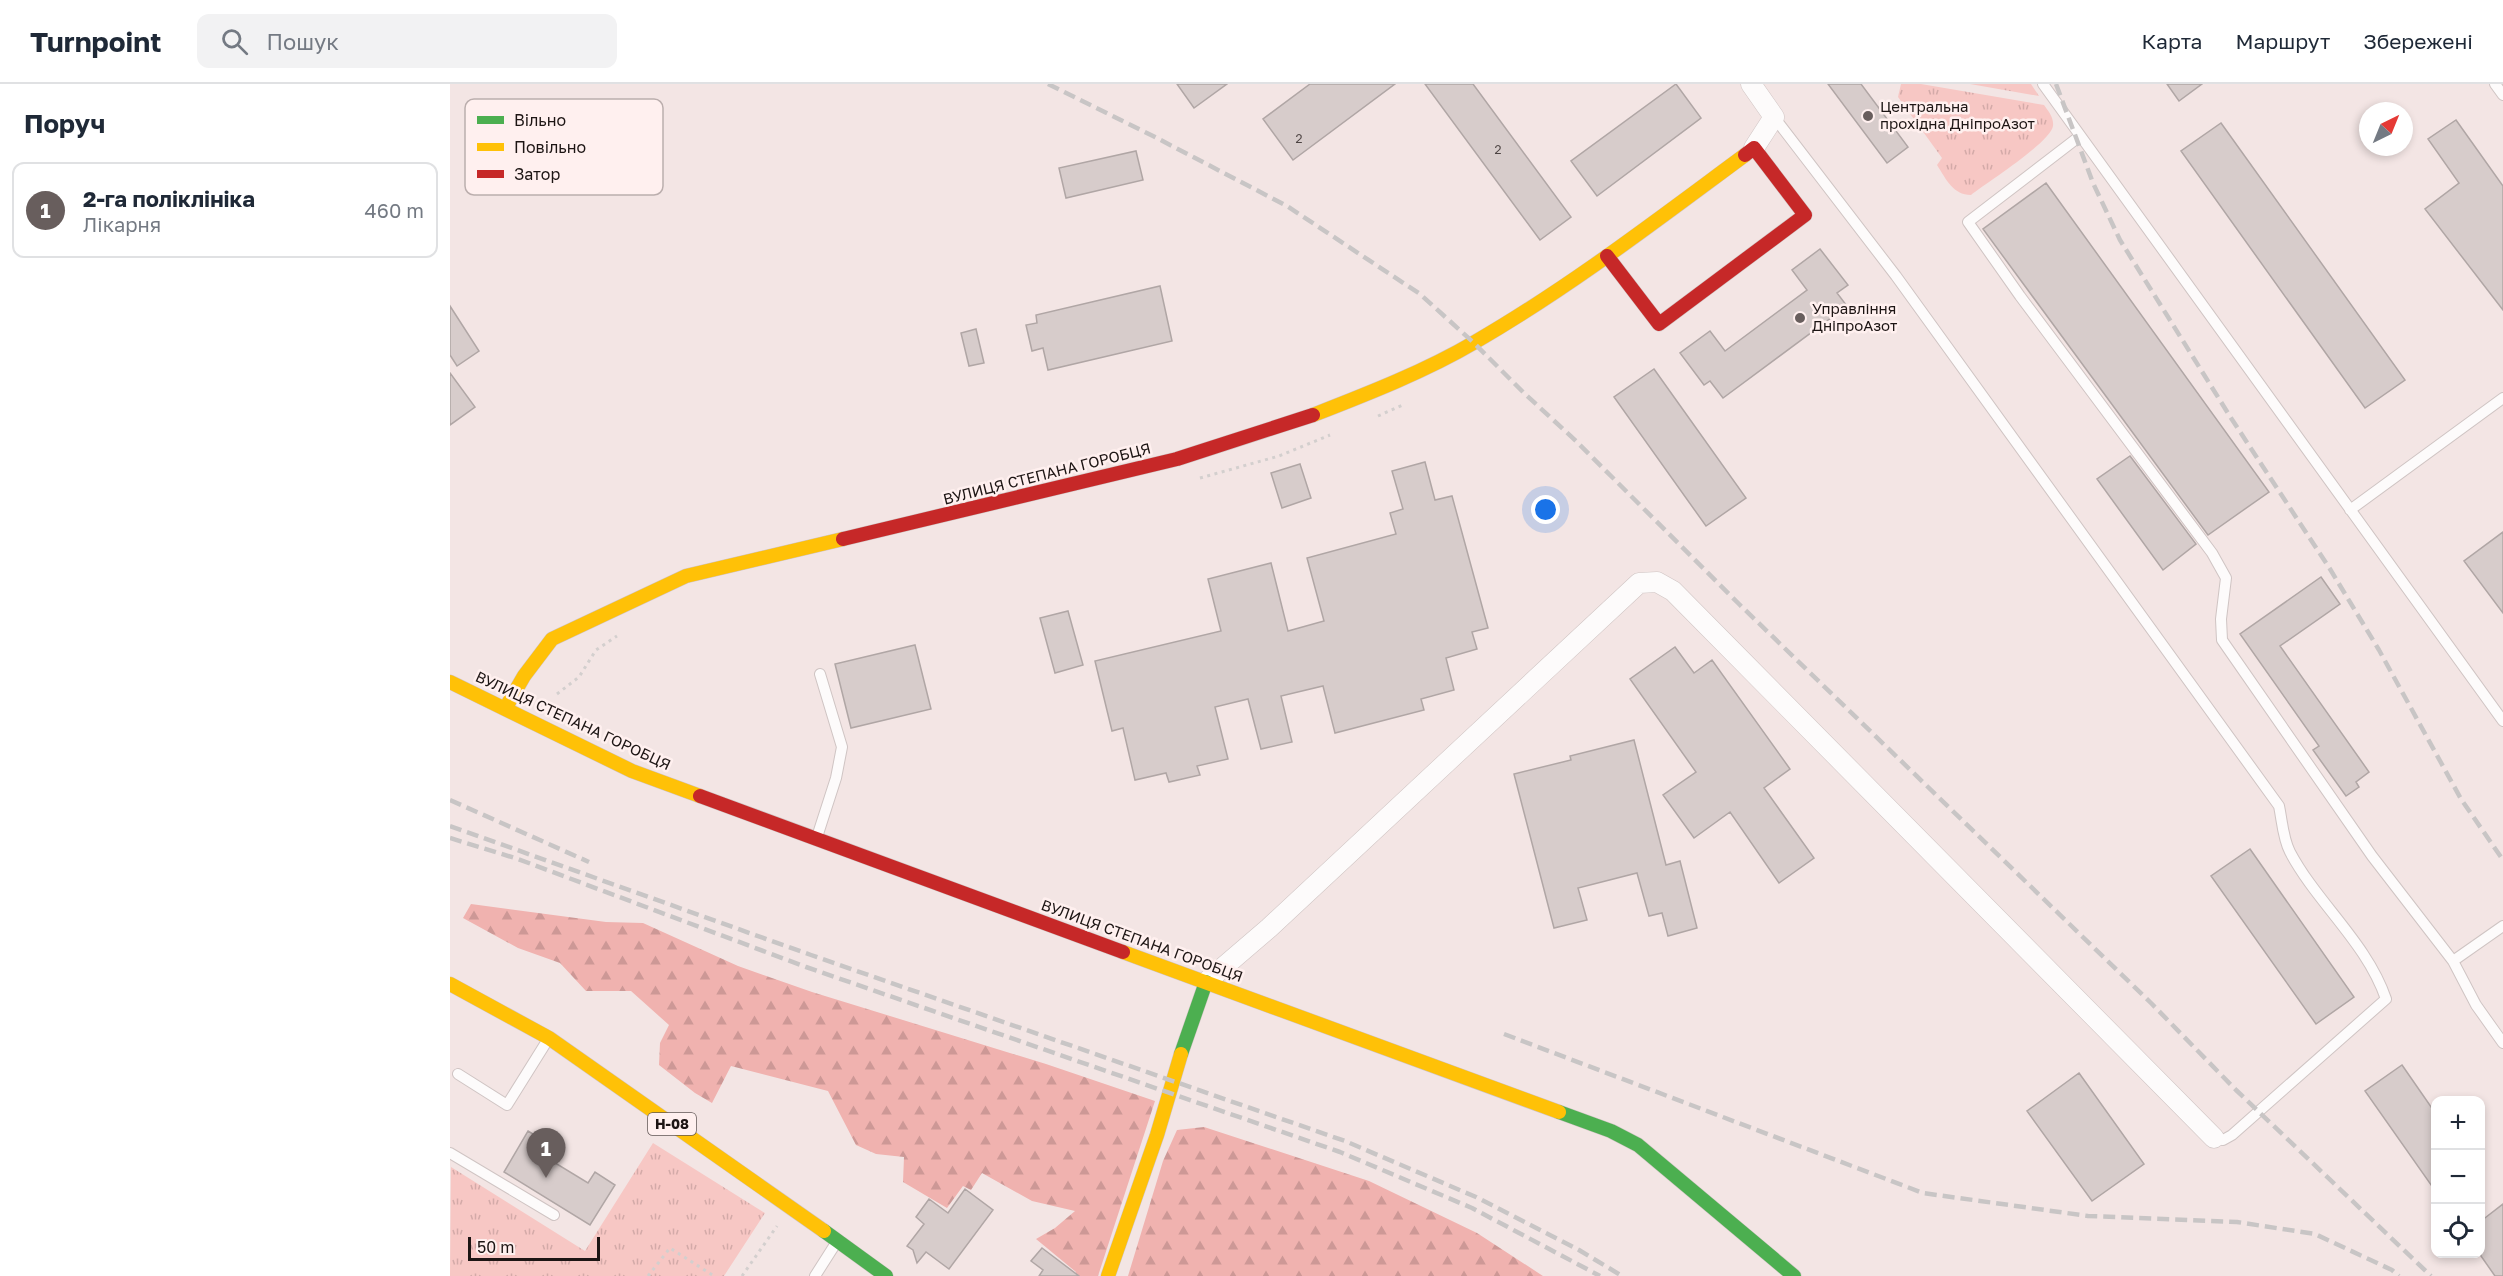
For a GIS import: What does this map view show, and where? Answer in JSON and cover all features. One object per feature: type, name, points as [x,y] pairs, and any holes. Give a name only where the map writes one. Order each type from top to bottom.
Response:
[{"type":"street","points":[[1607,256],[1659,324],[1805,215],[1754,148],[1774,117],[1751,84]]},
{"type":"street","name":"ВУЛИЦЯ СТЕПАНА ГОРОБЦЯ","points":[[505,709],[524,676],[552,639],[686,576],[1177,459],[1297,422],[1370,393],[1474,343],[1607,256],[1754,148]]},
{"type":"street","points":[[1108,1276],[1157,1136],[1189,1028],[1206,982],[1269,927],[1639,583],[1657,582],[1673,591],[2214,1138]]},
{"type":"street","name":"ВУЛИЦЯ СТЕПАНА ГОРОБЦЯ","points":[[450,682],[632,771],[1611,1131],[1638,1145],[1794,1276]]},
{"type":"street","name":"Н-08","points":[[450,984],[549,1038],[886,1276]]},
{"type":"lane","points":[[2043,84],[2503,721]]},
{"type":"lane","points":[[2495,84],[2503,95]]},
{"type":"lane","points":[[1774,117],[1896,276],[2279,806],[2288,850],[2360,950],[2381,984],[2386,999],[2232,1135],[2223,1140],[2214,1138]]},
{"type":"lane","points":[[2080,136],[1968,222],[2020,296],[2212,553],[2226,578],[2225,603],[2221,619],[2222,640],[2372,856],[2453,961],[2476,1005],[2503,1043]]},
{"type":"lane","points":[[2350,510],[2503,398]]},
{"type":"lane","points":[[817,839],[836,778],[842,747],[819,674]]},
{"type":"lane","points":[[2453,961],[2503,926]]},
{"type":"lane","points":[[458,1074],[507,1105],[549,1038]]},
{"type":"lane","points":[[450,1153],[554,1215]]},
{"type":"lane","points":[[815,1276],[837,1240]]},
{"type":"path","points":[[557,694],[579,677]]},
{"type":"path","points":[[742,1276],[790,1206]]},
{"type":"path","points":[[648,1276],[670,1248],[714,1276]]},
{"type":"green space","points":[[1901,84],[1921,84],[2044,105],[2052,117],[2053,126],[2041,142],[2017,162],[1971,195],[1965,194],[1959,192],[1947,181],[1937,165],[1942,158],[1898,97]]},
{"type":"green space","points":[[1970,84],[2031,84],[2039,96]]},
{"type":"green space","points":[[471,904],[606,922],[643,923],[738,966],[812,992],[1046,1064],[1155,1101],[1098,1276],[1075,1276],[1076,1272],[1036,1239],[1055,1228],[1075,1211],[1032,1201],[982,1173],[971,1190],[963,1186],[947,1208],[903,1182],[904,1157],[876,1154],[856,1145],[828,1091],[731,1066],[712,1103],[695,1093],[659,1065],[660,1043],[669,1025],[631,991],[586,991],[560,963],[518,948],[463,918]]},
{"type":"green space","points":[[1204,1127],[1369,1181],[1477,1233],[1543,1276],[1128,1276],[1163,1161],[1177,1130]]},
{"type":"green space","points":[[653,1143],[765,1213],[724,1276],[450,1276],[451,1167],[585,1251]]},
{"type":"building","points":[[1177,84],[1227,84],[1194,108]]},
{"type":"building","points":[[1310,84],[1395,84],[1293,160],[1263,119]]},
{"type":"building","points":[[1425,84],[1473,84],[1571,217],[1540,240]]},
{"type":"building","points":[[1676,84],[1701,118],[1597,196],[1571,161]]},
{"type":"building","name":"Центральна прохідна ДніпроАзот","points":[[1828,84],[1861,84],[1908,147],[1887,163]]},
{"type":"building","points":[[2167,84],[2202,84],[2179,101]]},
{"type":"building","points":[[2456,120],[2503,186],[2503,310],[2425,209],[2459,183],[2428,139]]},
{"type":"building","points":[[2221,123],[2405,380],[2365,408],[2181,151]]},
{"type":"building","points":[[1136,151],[1143,180],[1066,198],[1059,168]]},
{"type":"building","points":[[2046,183],[2269,492],[2208,535],[1983,229]]},
{"type":"building","name":"Управління ДніпроАзот","points":[[1820,249],[1848,285],[1837,293],[1847,306],[1723,398],[1710,381],[1704,385],[1680,353],[1710,331],[1725,351],[1807,290],[1792,270]]},
{"type":"building","points":[[1160,286],[1172,341],[1048,370],[1043,348],[1032,351],[1026,325],[1037,323],[1036,315]]},
{"type":"building","points":[[450,306],[479,351],[457,366],[450,355]]},
{"type":"building","points":[[976,329],[984,363],[969,366],[961,333]]},
{"type":"building","points":[[1654,369],[1746,498],[1706,526],[1614,397]]},
{"type":"building","points":[[450,373],[475,407],[450,425]]},
{"type":"building","points":[[2130,456],[2196,544],[2163,570],[2097,479]]},
{"type":"building","points":[[1425,462],[1435,500],[1452,496],[1488,628],[1472,632],[1477,649],[1446,658],[1454,690],[1421,699],[1424,710],[1335,733],[1323,686],[1281,696],[1292,742],[1261,749],[1248,699],[1215,707],[1228,759],[1197,766],[1200,775],[1169,782],[1166,773],[1135,780],[1123,728],[1112,731],[1095,661],[1221,631],[1208,579],[1271,563],[1288,631],[1324,621],[1307,558],[1396,534],[1390,513],[1403,509],[1392,471]]},
{"type":"building","points":[[1300,464],[1311,498],[1282,508],[1271,473]]},
{"type":"building","points":[[2503,532],[2503,613],[2464,561]]},
{"type":"building","points":[[2321,577],[2340,604],[2280,646],[2369,772],[2356,782],[2359,787],[2346,796],[2313,750],[2319,746],[2240,634]]},
{"type":"building","points":[[1068,611],[1083,665],[1055,673],[1040,618]]},
{"type":"building","points":[[915,645],[931,709],[851,728],[835,664]]},
{"type":"building","points":[[1675,647],[1694,673],[1712,660],[1790,769],[1764,788],[1814,858],[1779,883],[1730,812],[1694,838],[1663,795],[1696,772],[1630,679]]},
{"type":"building","points":[[1634,740],[1666,865],[1680,861],[1697,928],[1668,936],[1662,913],[1649,916],[1637,873],[1578,888],[1587,920],[1554,928],[1514,774],[1571,760],[1570,756]]},
{"type":"building","points":[[2250,849],[2354,997],[2316,1024],[2211,876]]},
{"type":"building","points":[[2402,1065],[2431,1107],[2431,1185],[2365,1091]]},
{"type":"building","points":[[2079,1073],[2144,1164],[2092,1201],[2027,1111]]},
{"type":"building","points":[[528,1131],[549,1144],[542,1155],[588,1183],[595,1172],[615,1185],[590,1225],[504,1172]]},
{"type":"building","points":[[965,1189],[993,1210],[949,1269],[926,1252],[917,1263],[913,1250],[907,1246],[924,1224],[916,1217],[929,1199],[948,1213]]},
{"type":"building","points":[[2503,1204],[2503,1276],[2495,1276],[2482,1258],[2485,1258],[2485,1218]]},
{"type":"building","points":[[1042,1248],[1079,1276],[1039,1276],[1043,1270],[1031,1261]]},
{"type":"railway","points":[[1048,84],[1287,206],[1420,294],[1576,441],[1739,604],[2151,1003],[2236,1090],[2431,1276]]},
{"type":"railway","points":[[2056,84],[2093,183],[2120,240],[2231,418],[2330,569],[2379,650],[2461,799],[2503,860]]},
{"type":"railway","points":[[450,800],[589,862]]},
{"type":"railway","points":[[450,826],[811,955],[1345,1141],[1476,1197],[1579,1250],[1622,1276]]},
{"type":"railway","points":[[450,838],[518,859],[806,967],[1340,1152],[1472,1208],[1600,1276]]},
{"type":"railway","points":[[1504,1034],[1923,1193],[2088,1216],[2237,1222],[2315,1234],[2392,1270],[2399,1276]]},
{"type":"traffic: fast","points":[[1181,1054],[1206,982]]},
{"type":"traffic: fast","points":[[1559,1112],[1611,1131],[1638,1145],[1794,1276]]},
{"type":"traffic: fast","points":[[824,1231],[886,1276]]},
{"type":"traffic: slow","points":[[1313,415],[1437,363],[1510,321],[1613,252],[1745,155]]},
{"type":"traffic: slow","points":[[505,709],[524,676],[552,639],[686,576],[843,539]]},
{"type":"traffic: slow","points":[[450,682],[632,771],[700,796]]},
{"type":"traffic: slow","points":[[1123,952],[1559,1112]]},
{"type":"traffic: slow","points":[[450,984],[549,1038],[824,1231]]},
{"type":"traffic: slow","points":[[1108,1276],[1157,1135],[1181,1054]]},
{"type":"traffic: jam","points":[[1607,256],[1659,324],[1805,215],[1754,148],[1745,155]]},
{"type":"traffic: jam","points":[[843,539],[1177,459],[1313,415]]},
{"type":"traffic: jam","points":[[700,796],[1123,952]]},
{"type":"place","name":"Центральна прохідна ДніпроАзот","points":[[1868,116]]},
{"type":"place","name":"Управління ДніпроАзот","points":[[1800,318]]},
{"type":"place","name":"2-га поліклініка","points":[[546,1178]]}]
